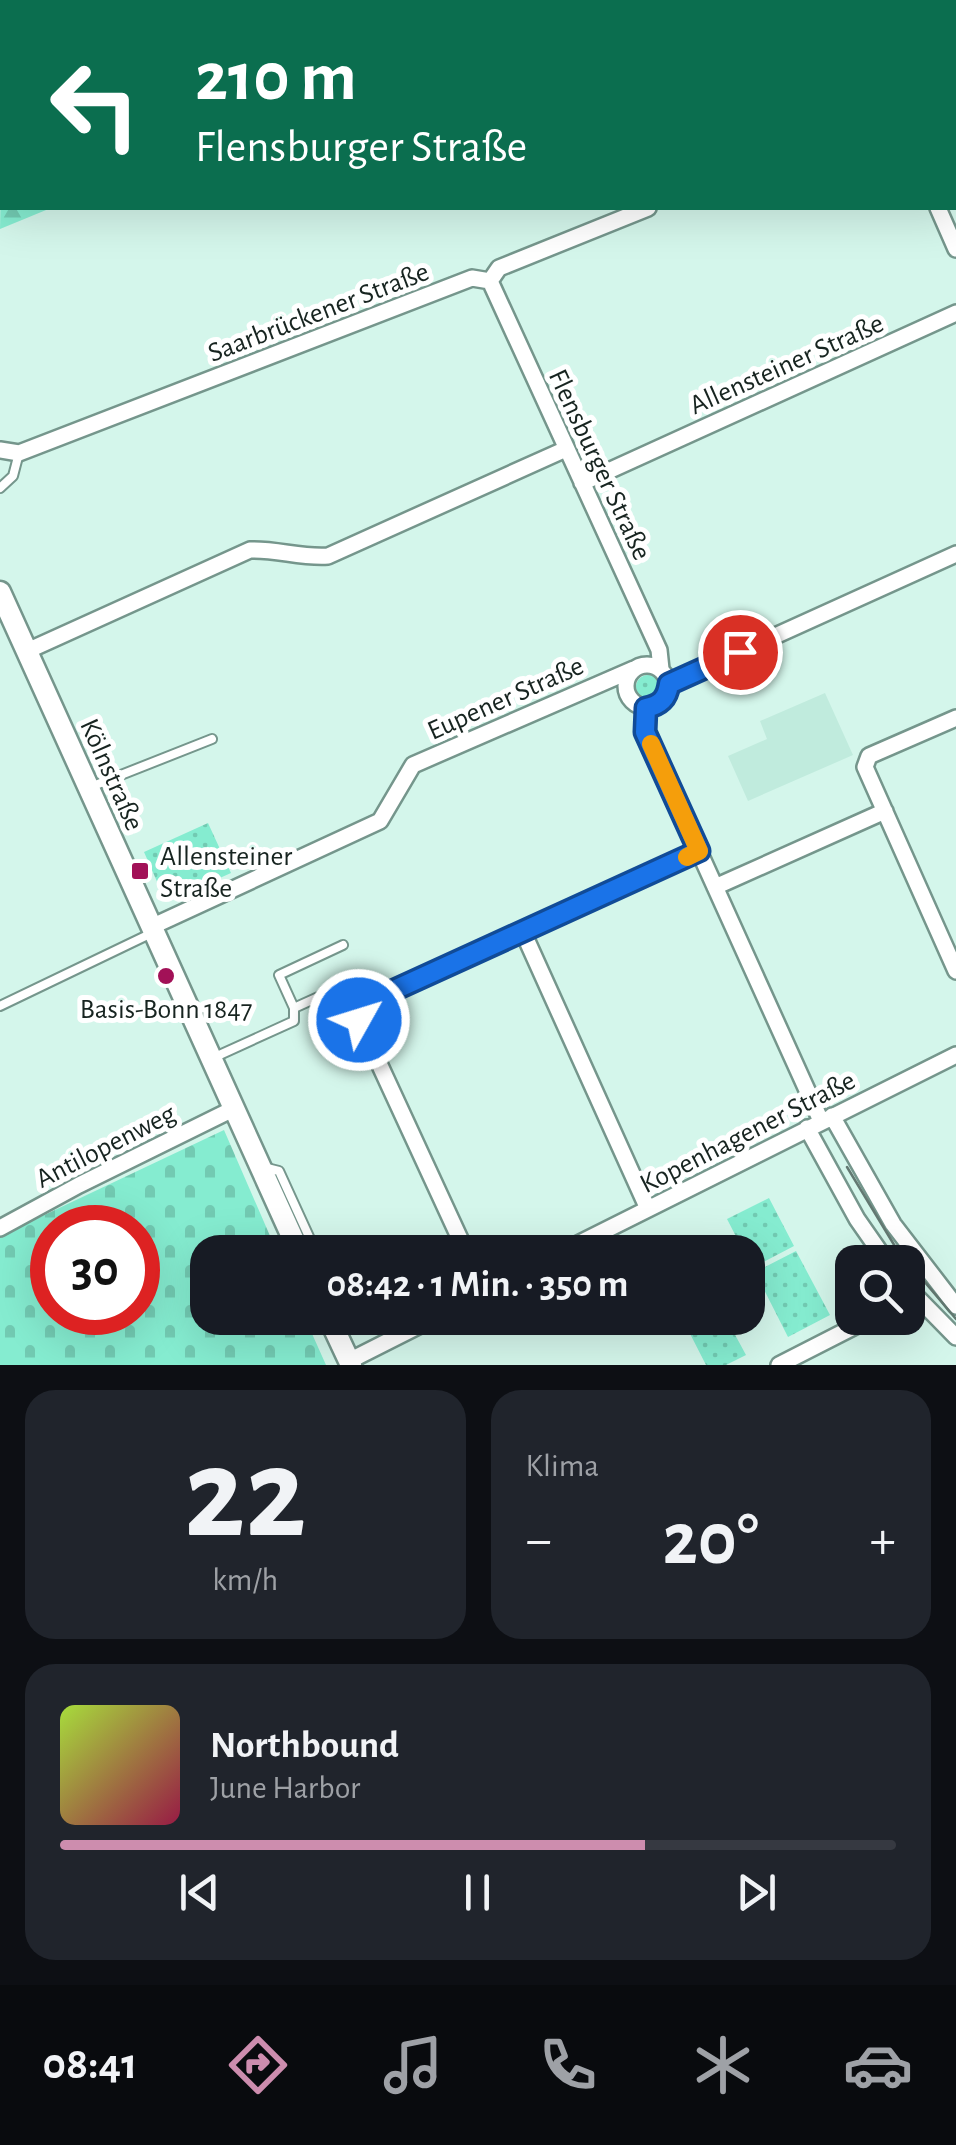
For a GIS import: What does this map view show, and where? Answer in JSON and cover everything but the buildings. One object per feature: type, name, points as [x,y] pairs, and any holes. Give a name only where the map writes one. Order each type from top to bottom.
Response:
[{"type":"main road","name":"Kölnstraße","points":[[0,592],[291,1235]]},
{"type":"main road","points":[[337,1335],[350,1363]]},
{"type":"street","name":"Saarbrückener Straße","points":[[19,453],[472,278],[490,281],[499,268],[643,210]]},
{"type":"street","points":[[939,210],[956,248]]},
{"type":"street","name":"Flensburger Straße","points":[[490,281],[658,650],[665,677]]},
{"type":"street","name":"Allensteiner Straße","points":[[582,483],[956,313]]},
{"type":"street","points":[[0,450],[19,453]]},
{"type":"street","points":[[27,651],[250,550],[265,549],[309,558],[328,556],[566,450]]},
{"type":"street","points":[[665,677],[956,554]]},
{"type":"street","points":[[652,665],[665,677],[665,698],[656,706],[646,708],[628,697],[628,676],[634,669],[652,665]]},
{"type":"street","name":"Eupener Straße","points":[[152,929],[380,822],[413,765],[634,669]]},
{"type":"street","points":[[646,708],[645,732],[820,1122],[857,1219],[875,1245]]},
{"type":"street","points":[[956,718],[869,756],[866,767],[956,971]]},
{"type":"street","points":[[715,886],[885,811]]},
{"type":"street","points":[[458,1235],[359,1014],[368,1002],[699,851]]},
{"type":"street","points":[[523,932],[648,1209]]},
{"type":"street","name":"Kopenhagener Straße","points":[[596,1235],[956,1055]]},
{"type":"street","name":"Antilopenweg","points":[[0,1228],[233,1109]]},
{"type":"street","points":[[820,1122],[956,1306]]},
{"type":"street","points":[[925,1308],[956,1336]]},
{"type":"street","points":[[350,1363],[400,1335]]},
{"type":"street","points":[[779,1365],[838,1335]]},
{"type":"street","points":[[374,1365],[382,1348],[394,1338]]},
{"type":"lane","points":[[0,488],[12,476],[19,453]]},
{"type":"lane","points":[[88,787],[212,739]]},
{"type":"lane","points":[[0,1006],[152,929]]},
{"type":"lane","points":[[211,1060],[294,1021],[294,1008],[279,975],[343,946]]},
{"type":"lane","points":[[294,1008],[345,985]]},
{"type":"lane","points":[[259,1166],[280,1171],[308,1235]]},
{"type":"shaded area","points":[[825,693],[853,755],[748,801],[728,756],[767,739],[760,721]]},
{"type":"green space","points":[[0,210],[46,210],[0,229]]},
{"type":"green space","points":[[648,675],[657,678],[657,696],[648,699],[639,696],[636,687],[639,678]]},
{"type":"green space","points":[[208,823],[231,873],[166,902],[144,852]]},
{"type":"green space","points":[[224,1130],[270,1235],[190,1235],[190,1335],[313,1335],[326,1365],[0,1365],[0,1236],[30,1222],[30,1335],[160,1335],[160,1205],[66,1205]]},
{"type":"green space","points":[[769,1198],[794,1246],[765,1261],[765,1235],[735,1235],[727,1219]]},
{"type":"green space","points":[[796,1251],[830,1315],[788,1337],[765,1292],[765,1267]]},
{"type":"green space","points":[[691,1335],[735,1335],[746,1355],[726,1365],[706,1365]]},
{"type":"tram line","points":[[847,1167],[896,1248],[956,1319]]},
{"type":"slow traffic","points":[[651,744],[699,851],[687,857]]},
{"type":"place","name":"Allensteiner Straße","points":[[140,871]]},
{"type":"place","name":"Basis-Bonn 1847","points":[[166,976]]},
{"type":"route","points":[[359,1020],[360,1010],[368,1002],[699,851],[645,732],[646,708],[665,698],[669,684],[740,652]]}]
